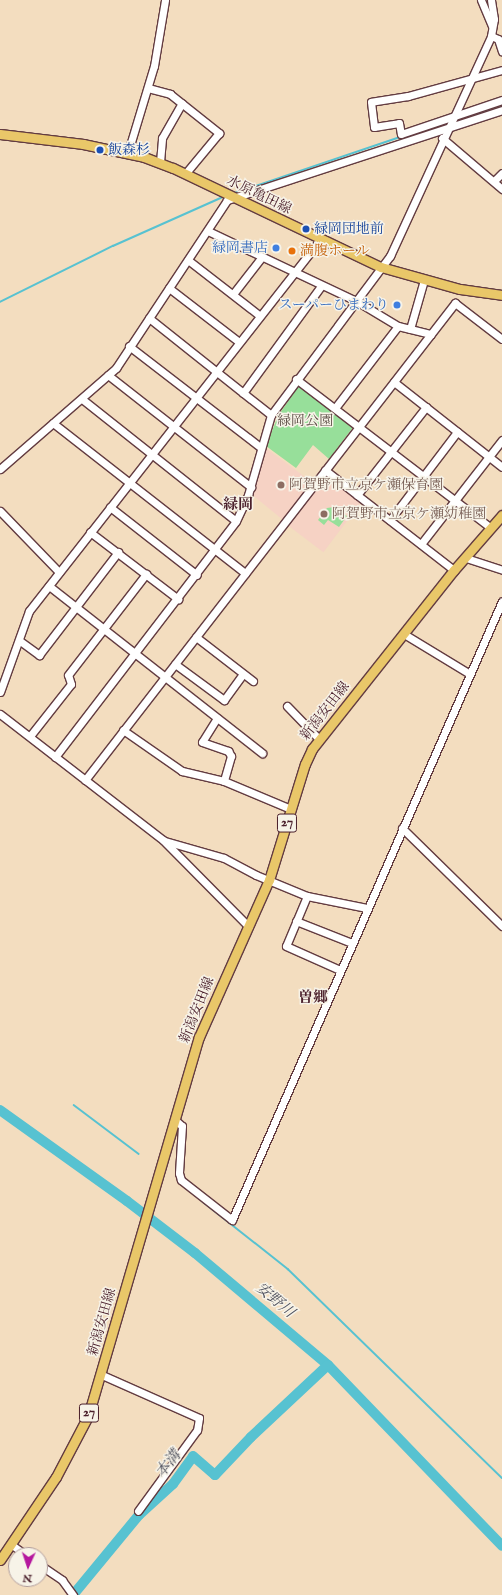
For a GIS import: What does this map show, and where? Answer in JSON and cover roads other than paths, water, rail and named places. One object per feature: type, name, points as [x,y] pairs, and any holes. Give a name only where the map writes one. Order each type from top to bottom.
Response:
[{"type":"main road","name":"水原亀田線","points":[[0,134],[128,152],[160,162],[320,240],[381,267],[460,289],[502,295]]},
{"type":"main road","name":"新潟安田線","points":[[0,1560],[12,1546],[70,1452],[88,1416],[102,1375],[174,1120],[209,1011],[249,927],[269,880],[305,764],[319,739],[454,570],[502,515]]},
{"type":"street","points":[[128,152],[148,88],[160,38],[165,0]]},
{"type":"street","points":[[481,0],[493,28]]},
{"type":"street","points":[[55,758],[136,654],[236,521],[251,487],[260,447],[271,415],[296,379],[358,302],[390,256],[442,138],[491,36],[493,28],[491,0]]},
{"type":"street","points":[[491,36],[498,39],[502,50]]},
{"type":"street","points":[[502,70],[408,96],[371,102],[374,127],[399,123],[401,134],[453,115],[502,100]]},
{"type":"street","points":[[148,88],[170,94],[219,134],[185,174]]},
{"type":"street","points":[[160,162],[162,138],[182,103]]},
{"type":"street","points":[[0,469],[108,375],[149,318],[208,231],[227,200],[502,110]]},
{"type":"street","points":[[442,138],[494,181],[502,190]]},
{"type":"street","points":[[494,181],[502,174]]},
{"type":"street","points":[[208,231],[261,258],[358,302],[398,326],[431,334]]},
{"type":"street","points":[[0,692],[20,641],[29,611],[217,372],[259,316],[295,274],[320,240]]},
{"type":"street","points":[[233,294],[261,258]]},
{"type":"street","points":[[188,260],[259,316]]},
{"type":"street","points":[[410,329],[424,280]]},
{"type":"street","points":[[243,393],[321,286]]},
{"type":"street","points":[[169,288],[239,342]]},
{"type":"street","points":[[85,780],[455,303],[502,339]]},
{"type":"street","points":[[149,318],[271,415]]},
{"type":"street","points":[[335,408],[398,326]]},
{"type":"street","points":[[129,346],[195,399],[260,447]]},
{"type":"street","points":[[108,375],[251,487]]},
{"type":"street","points":[[296,379],[491,528]]},
{"type":"street","points":[[394,382],[502,467]]},
{"type":"street","points":[[82,399],[236,521]]},
{"type":"street","points":[[357,495],[426,407]]},
{"type":"street","points":[[53,423],[245,573]]},
{"type":"street","points":[[390,520],[457,432]]},
{"type":"street","points":[[421,544],[502,440]]},
{"type":"street","points":[[325,470],[454,570]]},
{"type":"street","points":[[110,507],[197,574]]},
{"type":"street","points":[[0,511],[60,572]]},
{"type":"street","points":[[90,532],[178,599]]},
{"type":"street","points":[[20,641],[39,655],[118,552]]},
{"type":"street","points":[[466,558],[502,570]]},
{"type":"street","points":[[30,736],[71,684],[68,675],[146,574]]},
{"type":"street","points":[[49,586],[262,753]]},
{"type":"street","points":[[174,1120],[182,1126],[179,1173],[182,1180],[232,1220],[502,601]]},
{"type":"street","points":[[404,634],[470,674]]},
{"type":"street","points":[[196,636],[242,674],[253,681]]},
{"type":"street","points":[[175,664],[224,700],[242,674]]},
{"type":"street","points":[[287,706],[319,739]]},
{"type":"street","points":[[0,714],[163,840],[249,927]]},
{"type":"street","points":[[217,718],[202,742],[228,751],[231,756],[224,781]]},
{"type":"street","points":[[123,730],[182,771],[224,781],[290,809]]},
{"type":"street","points":[[402,828],[502,926]]},
{"type":"street","points":[[163,840],[224,858],[269,880],[307,896],[367,908]]},
{"type":"street","points":[[307,896],[286,946],[340,970]]},
{"type":"street","points":[[296,921],[352,943]]},
{"type":"street","points":[[102,1375],[198,1418],[197,1430],[138,1511]]},
{"type":"street","points":[[48,1570],[62,1580],[73,1594]]},
{"type":"waterway","points":[[459,118],[502,107]]},
{"type":"waterway","points":[[235,193],[400,137]]},
{"type":"waterway","points":[[0,302],[113,246],[221,198]]},
{"type":"waterway","points":[[74,1105],[139,1154]]},
{"type":"waterway","name":"安野川","points":[[0,1110],[127,1201],[195,1253],[328,1365],[502,1546]]},
{"type":"waterway","points":[[202,1201],[288,1269],[502,1478]]},
{"type":"waterway","name":"本溝","points":[[73,1595],[139,1515],[173,1484],[193,1456],[215,1475],[251,1437],[328,1365]]},
{"type":"place","name":"飯森杉","points":[[100,150]]},
{"type":"place","name":"緑岡団地前","points":[[306,229]]},
{"type":"place","name":"緑岡書店","points":[[276,248]]},
{"type":"place","name":"満腹ホール","points":[[292,251]]},
{"type":"place","name":"スーパーひまわり","points":[[397,305]]},
{"type":"place","name":"阿賀野市立京ケ瀬保育園","points":[[281,485]]},
{"type":"place","name":"阿賀野市立京ケ瀬幼稚園","points":[[324,514]]},
{"type":"district","name":"緑岡","points":[[238,505]]},
{"type":"district","name":"曽郷","points":[[313,998]]},
{"type":"park label","name":"緑岡公園","points":[[305,421]]}]
